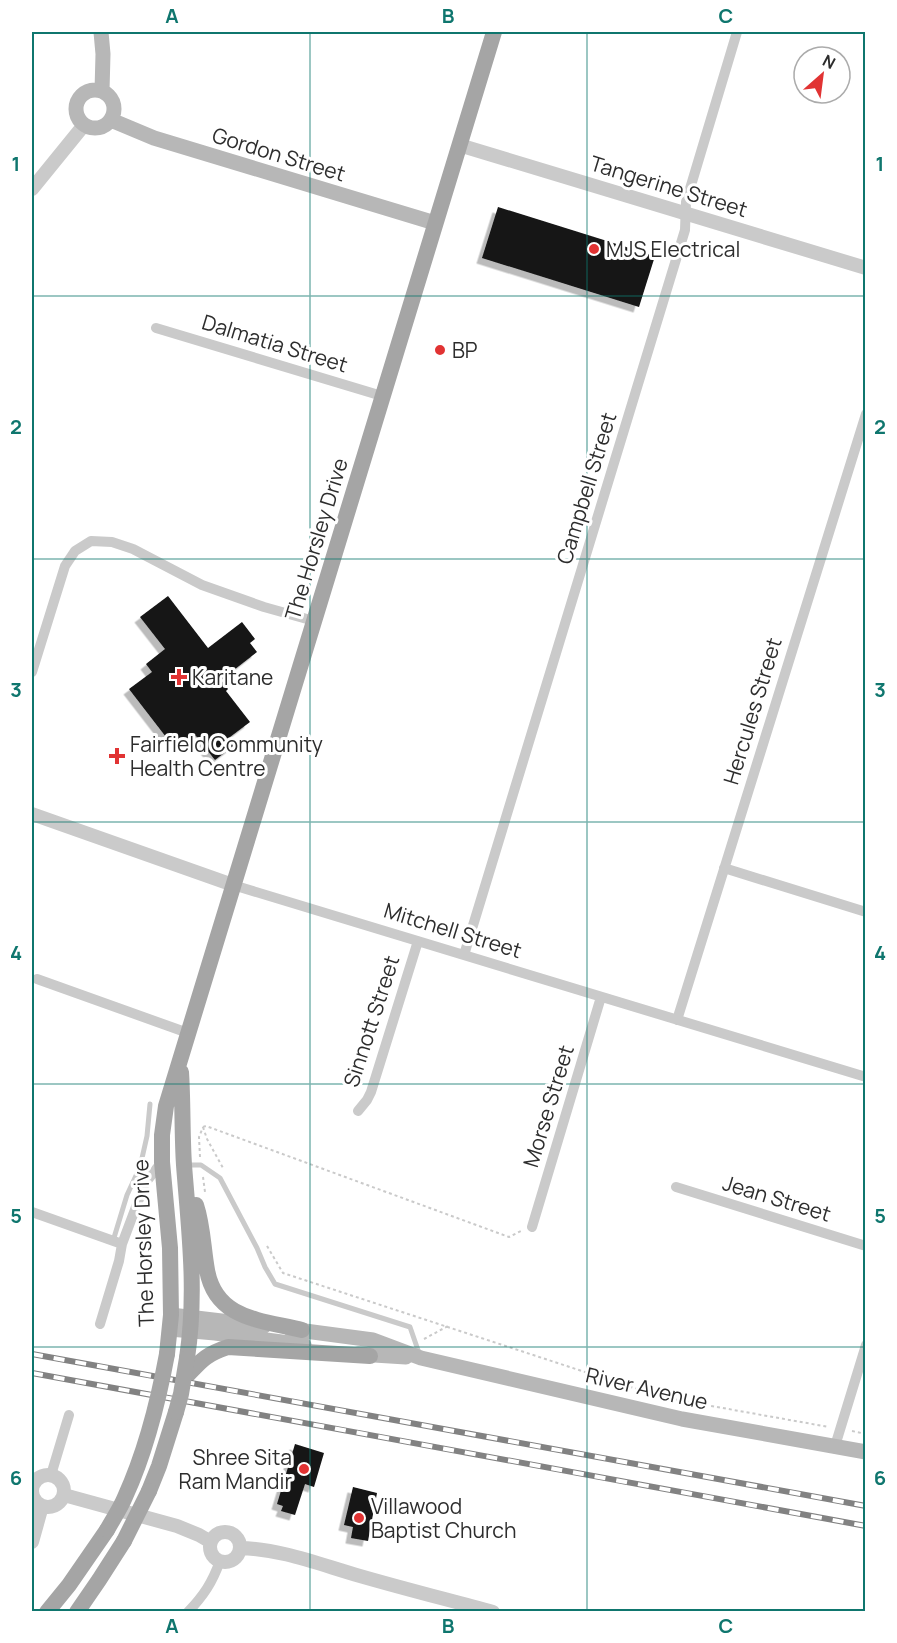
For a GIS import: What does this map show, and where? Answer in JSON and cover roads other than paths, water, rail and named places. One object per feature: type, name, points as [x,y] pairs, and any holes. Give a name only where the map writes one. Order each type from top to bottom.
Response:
[{"type":"main road","points":[[101,32],[102,91]]},
{"type":"main road","name":"The Horsley Drive","points":[[47,1611],[69,1585],[107,1530],[124,1499],[139,1464],[155,1409],[167,1354],[170,1322],[170,1248],[162,1161],[162,1135],[166,1107],[494,32]]},
{"type":"main road","points":[[90,90],[102,91],[111,98],[114,104],[114,115],[107,125],[96,129],[79,121],[76,109],[80,97],[90,90]]},
{"type":"main road","name":"Gordon Street","points":[[111,120],[154,138],[435,223]]},
{"type":"main road","name":"The Horsley Drive","points":[[77,1611],[124,1541],[142,1508],[159,1466],[184,1379],[194,1359],[192,1262],[184,1164],[180,1060]]},
{"type":"main road","points":[[186,1182],[197,1207],[204,1239],[207,1270],[220,1300],[231,1310],[244,1316],[302,1329]]},
{"type":"main road","name":"River Avenue","points":[[170,1322],[302,1329],[373,1340],[421,1358],[682,1419],[866,1452]]},
{"type":"main road","name":"River Avenue","points":[[192,1324],[370,1356],[421,1358]]},
{"type":"main road","points":[[194,1359],[228,1347],[370,1356]]},
{"type":"street","name":"Campbell Street","points":[[464,955],[686,230],[686,202],[737,32]]},
{"type":"street","points":[[32,189],[84,125]]},
{"type":"street","name":"Tangerine Street","points":[[459,145],[866,268]]},
{"type":"street","name":"Dalmatia Street","points":[[156,328],[382,396]]},
{"type":"street","name":"Hercules Street","points":[[677,1020],[866,414]]},
{"type":"street","points":[[32,672],[65,566],[75,550],[91,541],[112,542],[133,549],[202,585],[264,607],[314,621]]},
{"type":"street","name":"Mitchell Street","points":[[32,814],[233,885],[866,1077]]},
{"type":"street","points":[[723,868],[866,912]]},
{"type":"street","name":"Sinnott Street","points":[[358,1111],[371,1092],[418,941]]},
{"type":"street","points":[[37,979],[188,1033]]},
{"type":"street","name":"Morse Street","points":[[532,1227],[601,997]]},
{"type":"street","points":[[100,1324],[119,1261],[117,1243],[145,1183],[162,1161]]},
{"type":"street","name":"Jean Street","points":[[676,1187],[866,1246]]},
{"type":"street","points":[[32,1212],[117,1243]]},
{"type":"street","points":[[835,1446],[866,1345]]},
{"type":"street","points":[[51,1475],[69,1416]]},
{"type":"street","points":[[44,1475],[51,1475],[63,1485],[64,1495],[58,1504],[42,1506],[32,1494],[33,1483],[44,1475]]},
{"type":"street","points":[[64,1495],[177,1526],[211,1542]]},
{"type":"street","points":[[32,1542],[42,1506]]},
{"type":"street","points":[[231,1533],[238,1539],[240,1548],[237,1557],[230,1562],[220,1562],[213,1556],[211,1542],[217,1535],[231,1533]]},
{"type":"street","points":[[240,1548],[262,1549],[295,1557],[493,1611]]},
{"type":"street","points":[[188,1611],[204,1594],[220,1562]]},
{"type":"lane","points":[[117,1243],[127,1195],[140,1167],[147,1136],[150,1104]]},
{"type":"lane","points":[[184,1164],[201,1165],[220,1178],[275,1284],[410,1327],[421,1358]]},
{"type":"railway","points":[[32,1354],[866,1506]]},
{"type":"railway","points":[[32,1373],[866,1526]]},
{"type":"place","name":"MJS Electrical","points":[[594,249]]},
{"type":"place","name":"BP","points":[[440,350]]},
{"type":"place","name":"Karitane","points":[[179,677]]},
{"type":"place","name":"Fairfield Community Health Centre","points":[[117,756]]},
{"type":"place","name":"Shree Sita Ram Mandir","points":[[304,1469]]},
{"type":"place","name":"Villawood Baptist Church","points":[[359,1518]]}]
